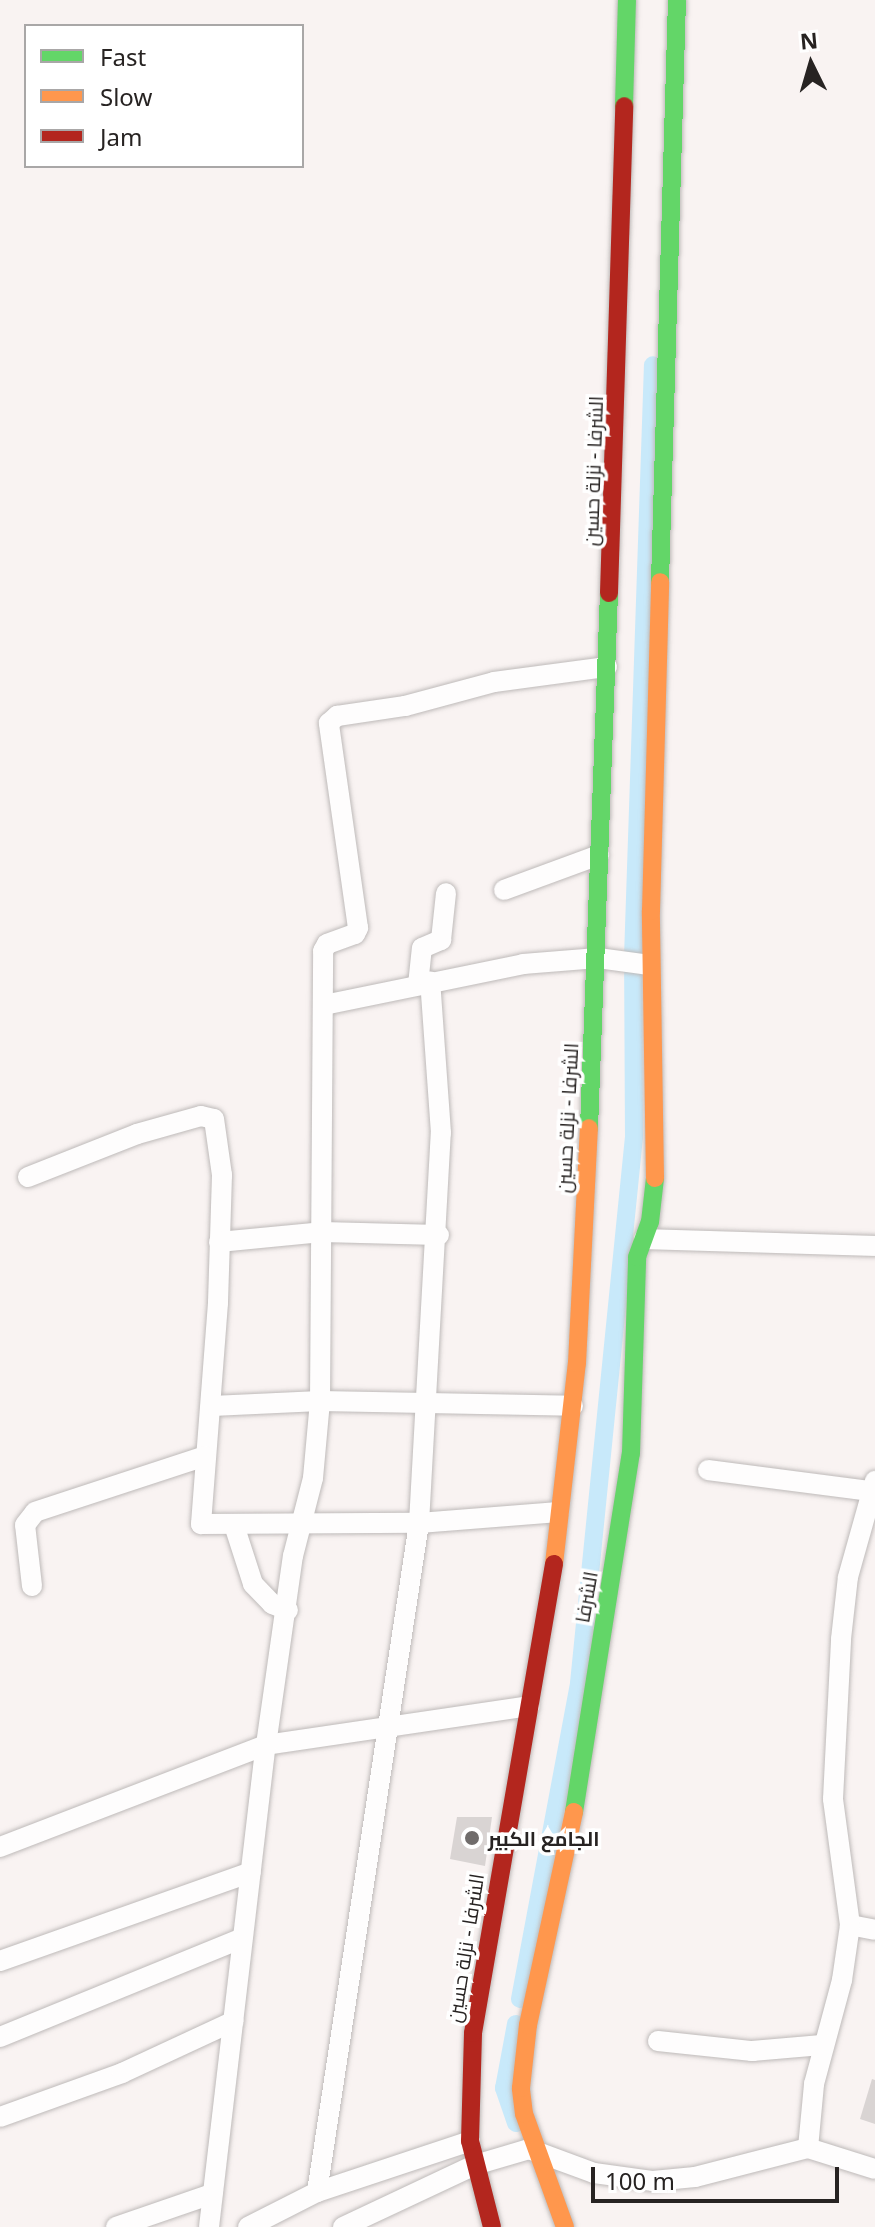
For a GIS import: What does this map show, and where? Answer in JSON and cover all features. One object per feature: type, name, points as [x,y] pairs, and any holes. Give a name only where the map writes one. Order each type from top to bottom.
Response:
[{"type":"street","name":"الشرفا - نزلة حسين","points":[[492,2227],[470,2141],[469,2082],[481,1971],[529,1706],[573,1406],[608,960],[599,855],[627,0]]},
{"type":"street","name":"الشرفا","points":[[565,2227],[532,2148],[522,2103],[524,2049],[573,1817],[631,1453],[636,1268],[656,1167],[646,964],[677,0]]},
{"type":"street","points":[[209,2227],[266,1745],[288,1610],[293,1556],[305,1521],[320,1401],[324,947],[355,934],[358,928],[330,720],[515,678],[607,667]]},
{"type":"street","points":[[504,890],[599,855]]},
{"type":"street","points":[[317,2192],[419,1523],[439,1235],[441,1133],[422,948],[441,940],[446,893]]},
{"type":"street","points":[[324,1005],[523,964],[608,960],[646,964]]},
{"type":"street","points":[[28,1177],[137,1134],[212,1117],[221,1157],[219,1242],[212,1406],[201,1524],[305,1521],[419,1523],[559,1512]]},
{"type":"street","points":[[219,1242],[322,1232],[439,1235]]},
{"type":"street","points":[[644,1239],[875,1246]]},
{"type":"street","points":[[212,1406],[320,1401],[573,1406]]},
{"type":"street","points":[[32,1586],[25,1525],[35,1512],[205,1456]]},
{"type":"street","points":[[708,1470],[872,1486],[845,1604],[834,1786],[850,1925],[842,1980],[822,2045],[808,2148]]},
{"type":"street","points":[[234,1525],[253,1584],[272,1604],[288,1610]]},
{"type":"street","points":[[0,1847],[266,1745],[389,1730],[529,1706]]},
{"type":"street","points":[[0,1961],[251,1872]]},
{"type":"street","points":[[850,1925],[875,1930]]},
{"type":"street","points":[[0,2037],[243,1938]]},
{"type":"street","points":[[0,2117],[122,2073],[234,2021]]},
{"type":"street","points":[[658,2041],[752,2051],[822,2045]]},
{"type":"street","points":[[248,2227],[317,2192],[470,2141]]},
{"type":"street","points":[[343,2227],[475,2165],[532,2148],[594,2173],[653,2181],[707,2174],[808,2148],[875,2169]]},
{"type":"street","points":[[116,2227],[212,2194]]},
{"type":"building","name":"الجامع الكبير","points":[[457,1817],[492,1817],[485,1866],[450,1859]]},
{"type":"building","points":[[872,2079],[875,2080],[875,2124],[860,2119]]},
{"type":"waterway","points":[[520,1999],[579,1683],[634,1137],[633,957],[653,365]]},
{"type":"waterway","points":[[516,2024],[504,2088],[516,2123]]},
{"type":"traffic: fast","points":[[624,106],[627,0]]},
{"type":"traffic: fast","points":[[660,582],[677,0]]},
{"type":"traffic: fast","points":[[589,1128],[609,593]]},
{"type":"traffic: fast","points":[[574,1812],[631,1453],[637,1257],[650,1222],[655,1178]]},
{"type":"traffic: slow","points":[[655,1178],[651,911],[660,582]]},
{"type":"traffic: slow","points":[[554,1564],[577,1363],[589,1128]]},
{"type":"traffic: slow","points":[[565,2227],[524,2114],[521,2088],[528,2025],[574,1812]]},
{"type":"traffic: jam","points":[[609,593],[624,106]]},
{"type":"traffic: jam","points":[[492,2227],[470,2141],[473,2033],[554,1564]]},
{"type":"place","name":"الجامع الكبير","points":[[472,1838]]}]
